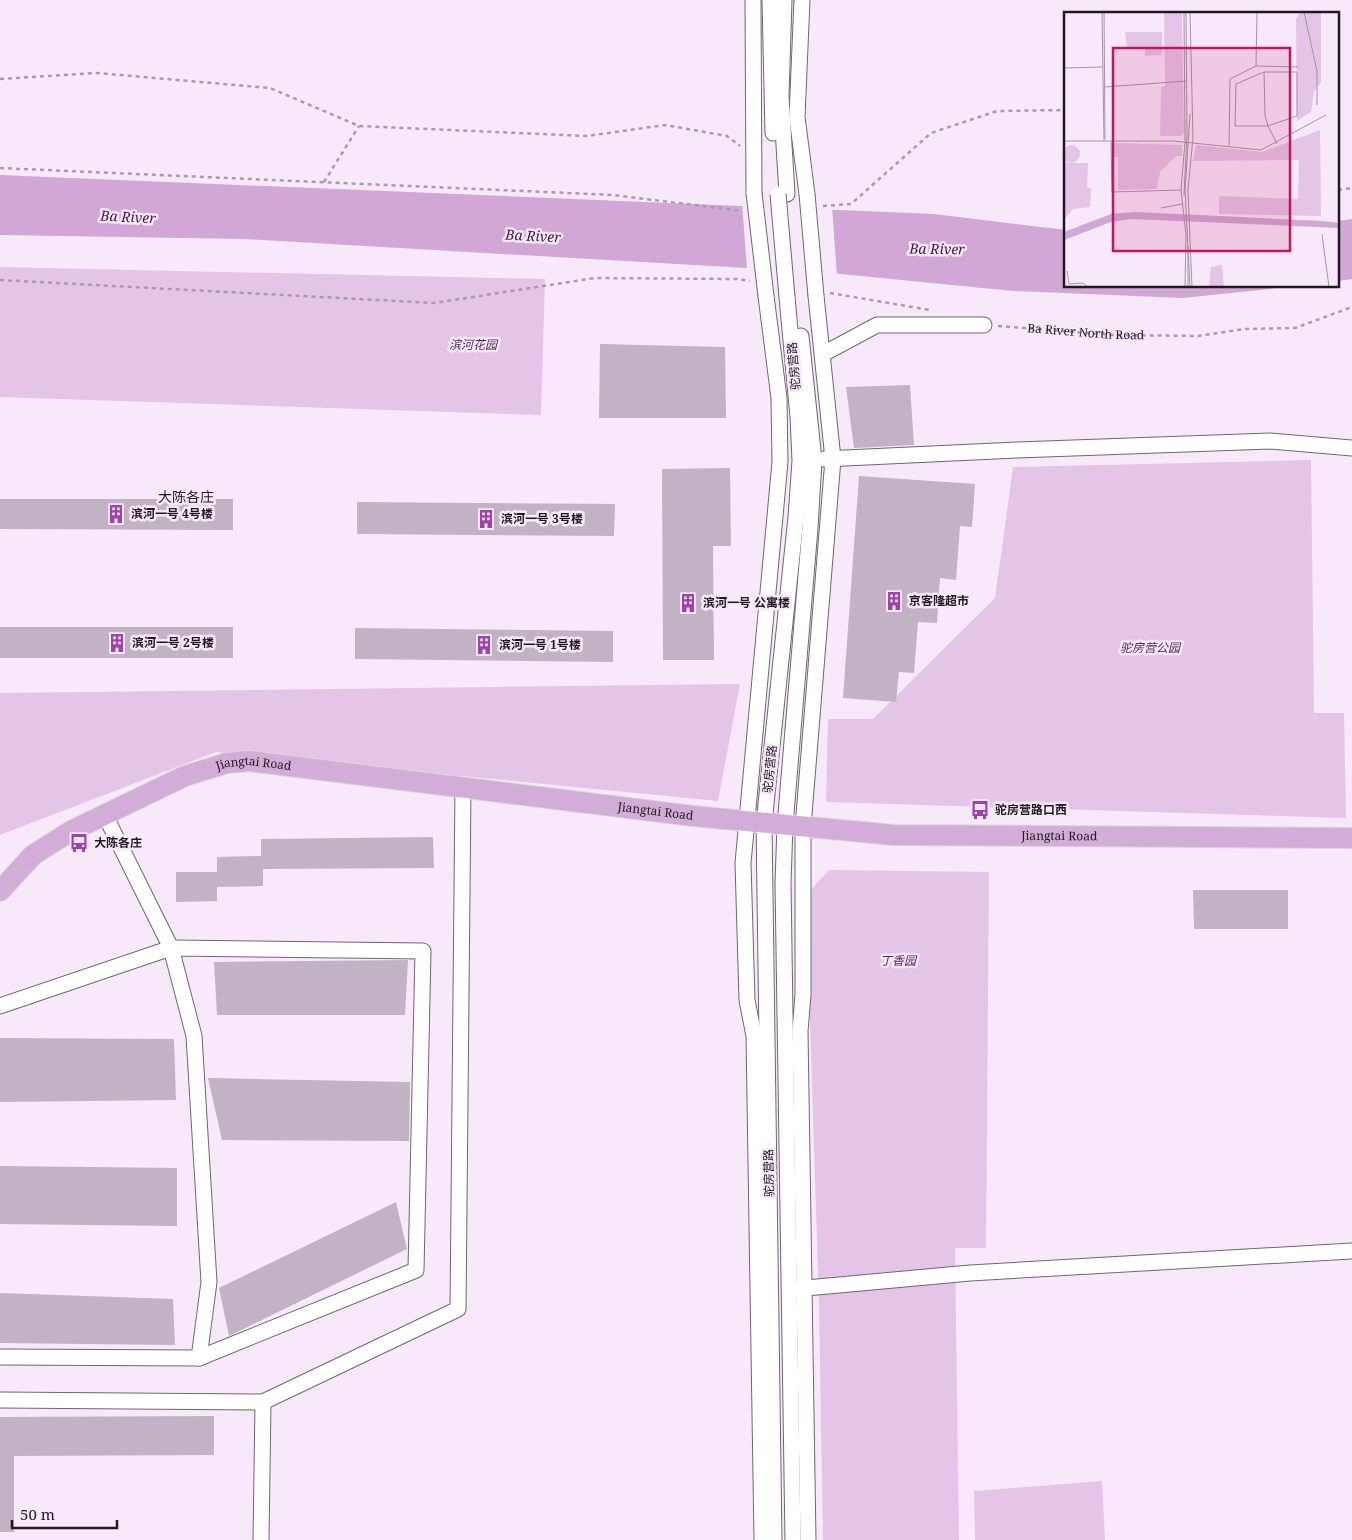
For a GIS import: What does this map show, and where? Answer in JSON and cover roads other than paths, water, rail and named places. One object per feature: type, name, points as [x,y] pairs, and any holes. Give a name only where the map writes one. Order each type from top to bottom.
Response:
[{"type":"main road","name":"Jiangtai Road","points":[[0,891],[33,855],[70,831],[185,776],[234,762],[286,764],[755,822],[894,835],[959,837],[1352,838]]},
{"type":"street","points":[[753,0],[754,193],[779,398],[780,462],[755,822],[743,863],[747,1000],[754,1036],[762,1540]]},
{"type":"street","name":"驼房营路","points":[[770,0],[771,107],[792,297],[807,460],[810,528],[794,826],[783,883],[796,1289],[793,1540]]},
{"type":"street","name":"驼房营路","points":[[782,194],[781,96],[784,0]]},
{"type":"street","points":[[794,826],[833,459],[823,354],[823,295],[797,117],[802,0]]},
{"type":"street","points":[[823,354],[876,325],[984,325]]},
{"type":"street","points":[[780,462],[1017,450],[1270,441],[1352,448]]},
{"type":"street","name":"驼房营路","points":[[774,1540],[755,822],[796,517],[807,460]]},
{"type":"street","points":[[0,1400],[263,1402],[458,1309],[463,787]]},
{"type":"street","points":[[104,814],[171,948],[194,1036],[209,1282],[199,1358]]},
{"type":"street","points":[[0,1006],[171,948],[423,951],[416,1270],[199,1358],[0,1358]]},
{"type":"street","points":[[808,1540],[796,1289],[970,1273],[1352,1251]]},
{"type":"street","points":[[261,1540],[263,1402]]},
{"type":"water","name":"Ba River","points":[[0,175],[934,214],[1064,230],[1064,288],[1278,288],[1183,298],[1013,291],[831,273],[244,239],[0,235]]},
{"type":"water","points":[[1352,219],[1352,279],[1340,281],[1340,221]]},
{"type":"place","name":"滨河一号 4号楼","points":[[116,514]]},
{"type":"place","name":"滨河一号 3号楼","points":[[486,519]]},
{"type":"place","name":"京客隆超市","points":[[894,601]]},
{"type":"place","name":"滨河一号 公寓楼","points":[[688,603]]},
{"type":"place","name":"滨河一号 2号楼","points":[[117,643]]},
{"type":"place","name":"滨河一号 1号楼","points":[[484,645]]},
{"type":"place","name":"驼房营路口西","points":[[980,810]]},
{"type":"place","name":"大陈各庄","points":[[79,843]]},
{"type":"district","name":"大陈各庄","points":[[186,497]]},
{"type":"park label","name":"滨河花园","points":[[473,345]]},
{"type":"park label","name":"驼房营公园","points":[[1150,648]]},
{"type":"park label","name":"丁香园","points":[[898,961]]}]
